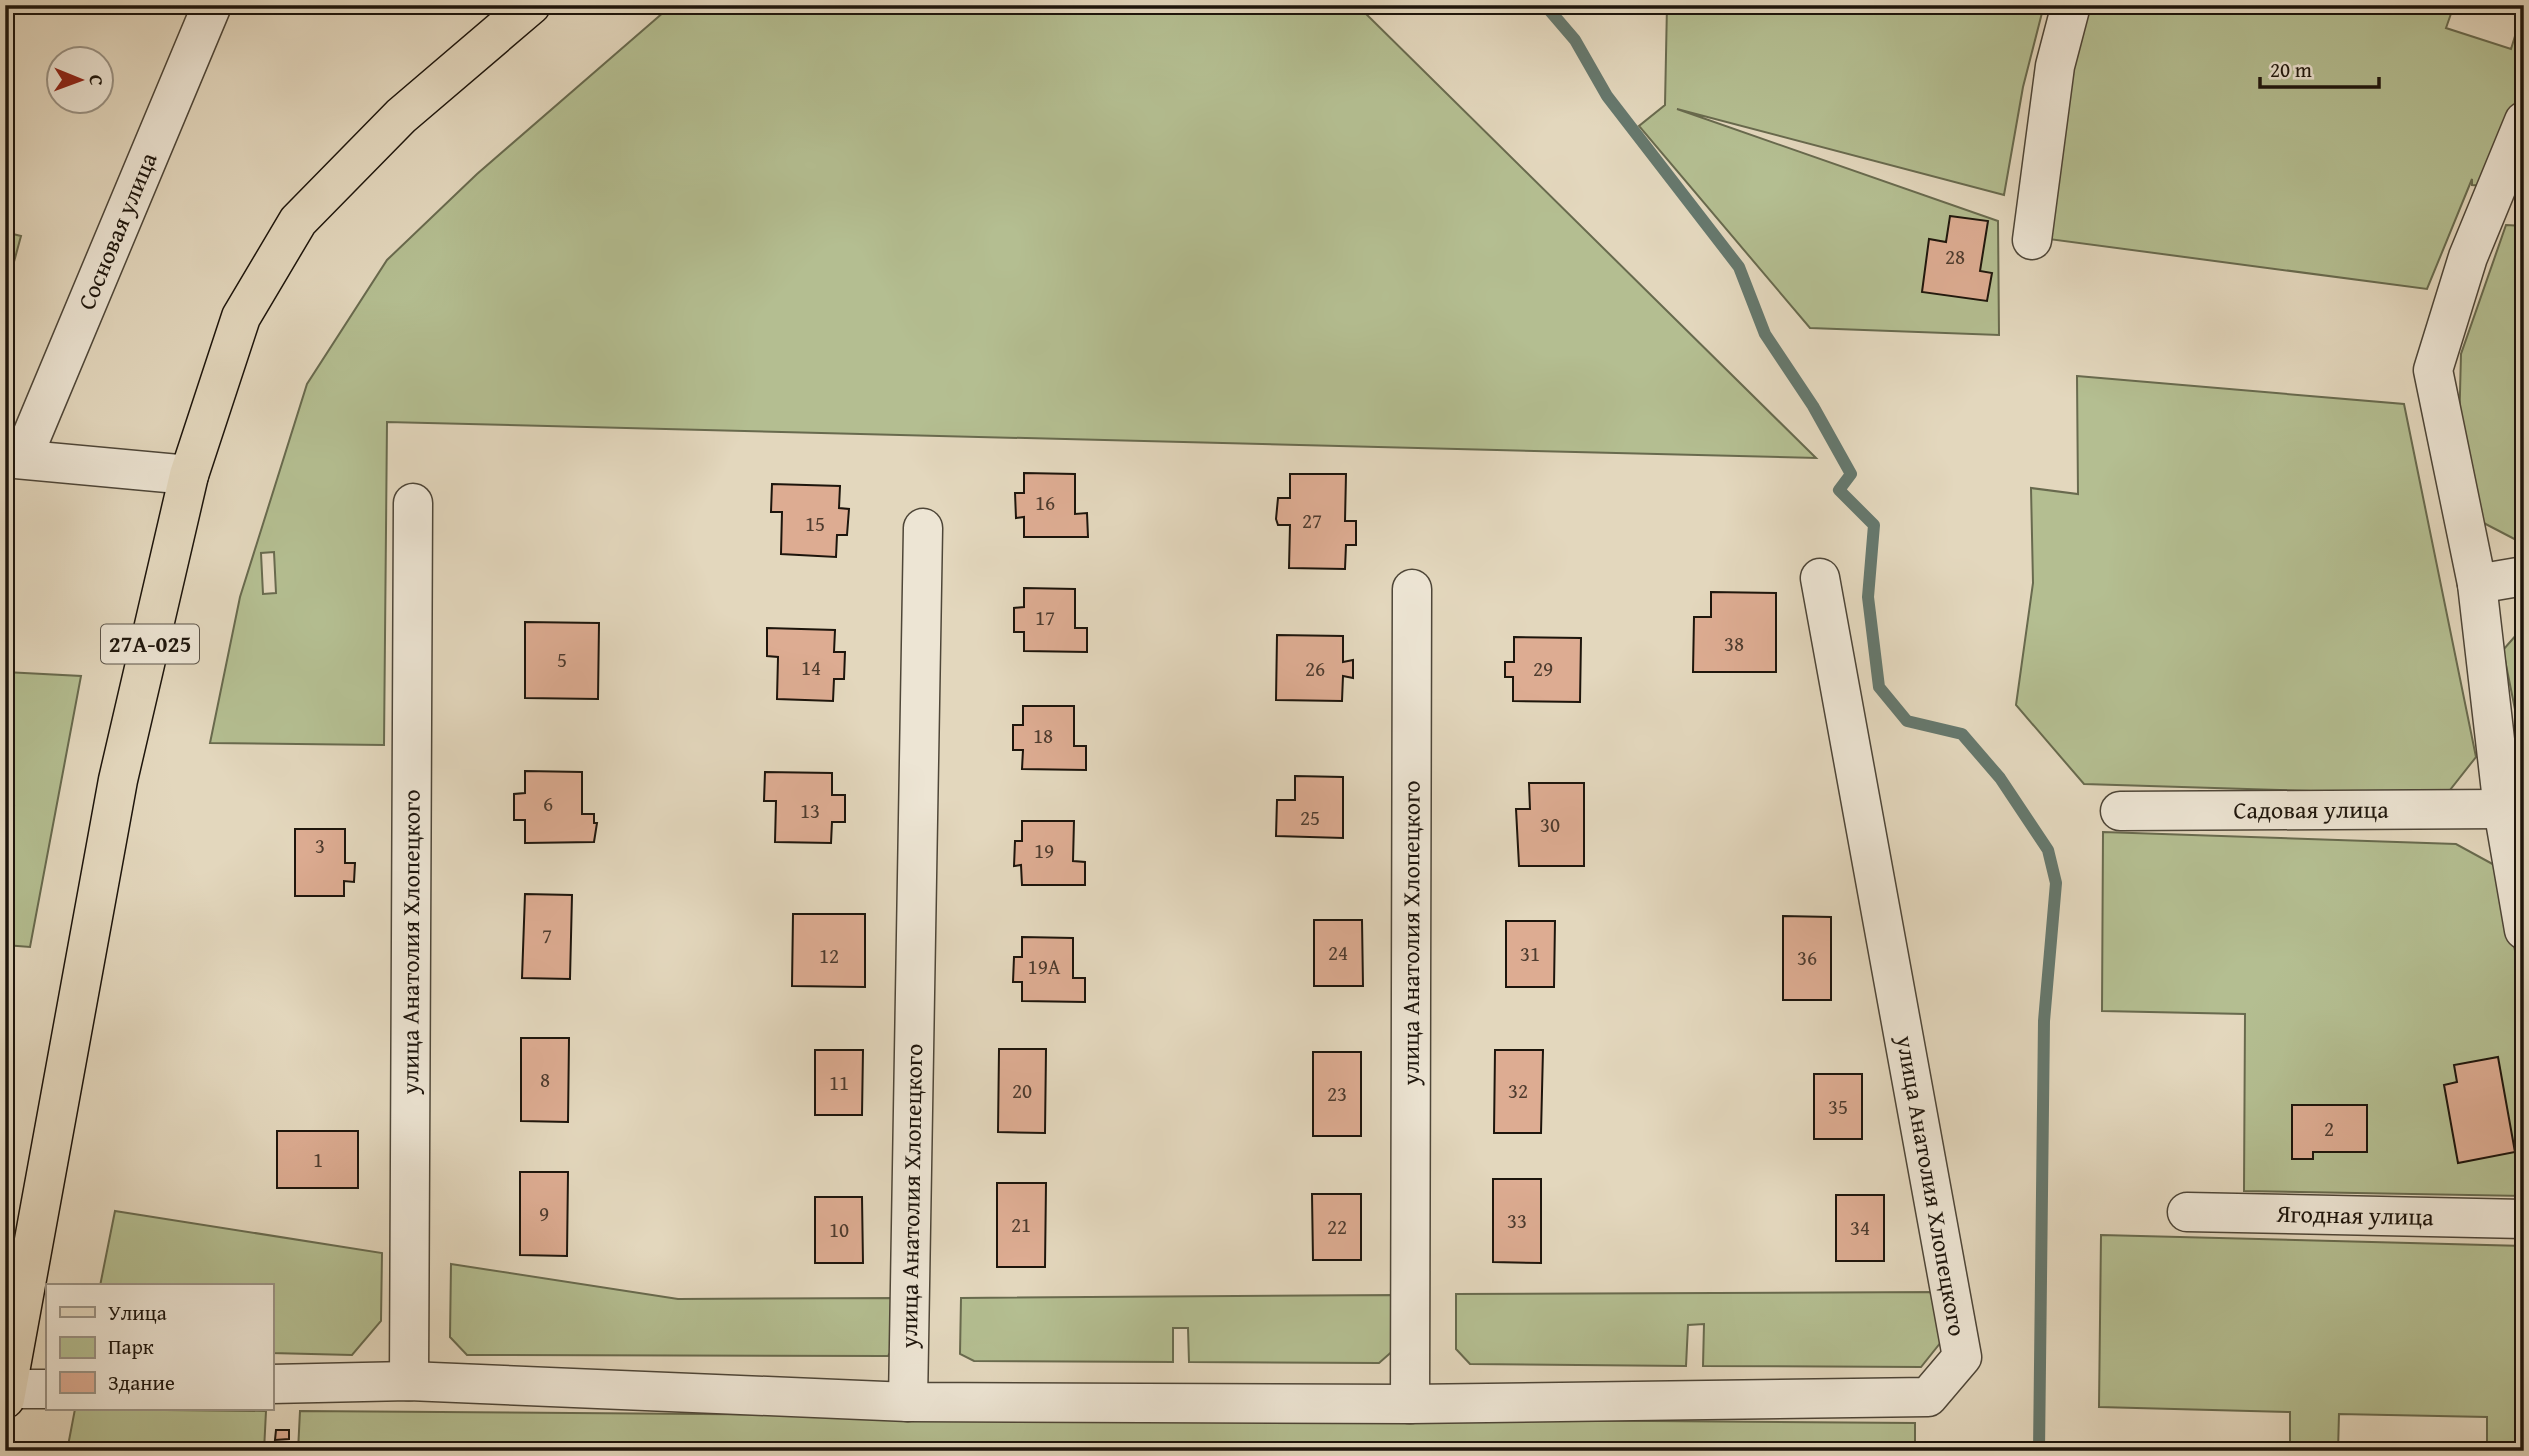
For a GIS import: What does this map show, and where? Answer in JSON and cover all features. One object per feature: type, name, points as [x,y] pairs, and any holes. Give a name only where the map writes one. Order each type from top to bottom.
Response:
[{"type":"main road","name":"27А-025","points":[[6,1394],[14,1295],[118,780],[189,475],[241,317],[298,222],[401,116],[531,5]]},
{"type":"street","name":"Сосновая улица","points":[[14,458],[212,5]]},
{"type":"street","points":[[2032,240],[2055,66],[2071,5]]},
{"type":"street","points":[[2524,121],[2468,257],[2433,370],[2477,584],[2502,809],[2524,930]]},
{"type":"street","points":[[14,458],[189,475]]},
{"type":"street","name":"улица Анатолия Хлопецкого","points":[[409,1381],[413,503]]},
{"type":"street","name":"улица Анатолия Хлопецкого","points":[[908,1402],[923,528]]},
{"type":"street","points":[[2477,584],[2524,576]]},
{"type":"street","name":"улица Анатолия Хлопецкого","points":[[273,1384],[409,1381],[908,1402],[1410,1404],[1928,1397],[1962,1357],[1820,578]]},
{"type":"street","name":"улица Анатолия Хлопецкого","points":[[1410,1404],[1412,589]]},
{"type":"street","name":"Садовая улица","points":[[2120,811],[2502,809]]},
{"type":"street","name":"Ягодная улица","points":[[2187,1212],[2524,1219]]},
{"type":"street","points":[[6,1394],[46,1389]]},
{"type":"green space","points":[[672,5],[1357,5],[1816,458],[387,422],[384,745],[210,743],[240,597],[307,384],[387,260],[477,174]],"holes":[[[274,552],[276,593],[263,594],[261,553]]]},
{"type":"green space","points":[[1667,5],[2044,5],[2023,87],[2004,195],[1677,109],[1998,221],[1999,335],[1810,328],[1639,126],[1665,105]]},
{"type":"green space","points":[[2084,5],[2454,5],[2446,28],[2511,49],[2524,7],[2524,189],[2472,185],[2472,179],[2427,289],[2041,238]]},
{"type":"green space","points":[[2506,225],[2524,226],[2524,544],[2476,519],[2459,431],[2461,354]]},
{"type":"green space","points":[[5,232],[21,236],[5,295]]},
{"type":"green space","points":[[2077,376],[2404,404],[2476,757],[2446,795],[2084,784],[2016,705],[2033,583],[2031,488],[2078,494]]},
{"type":"green space","points":[[2524,626],[2524,754],[2503,650]]},
{"type":"green space","points":[[5,672],[81,676],[30,947],[5,945],[5,817],[12,818],[14,806],[5,804]]},
{"type":"green space","points":[[2103,832],[2456,844],[2498,867],[2524,995],[2524,1196],[2244,1191],[2245,1014],[2102,1011]]},
{"type":"green space","points":[[115,1211],[382,1253],[381,1321],[352,1355],[273,1353],[273,1284],[100,1284]]},
{"type":"green space","points":[[2101,1235],[2524,1246],[2524,1451],[2487,1451],[2487,1417],[2339,1414],[2338,1451],[2290,1451],[2290,1412],[2099,1407]]},
{"type":"green space","points":[[451,1264],[678,1299],[900,1298],[899,1338],[888,1356],[467,1355],[450,1337]]},
{"type":"green space","points":[[1937,1292],[1945,1337],[1921,1367],[1703,1366],[1704,1324],[1688,1325],[1686,1366],[1470,1364],[1456,1349],[1456,1294]]},
{"type":"green space","points":[[1396,1295],[1396,1348],[1379,1363],[1189,1362],[1188,1328],[1173,1328],[1173,1362],[974,1361],[960,1354],[961,1298]]},
{"type":"green space","points":[[75,1410],[266,1411],[264,1451],[67,1451]]},
{"type":"green space","points":[[300,1411],[1915,1423],[1915,1451],[298,1451]]},
{"type":"building","points":[[1950,216],[1988,221],[1980,271],[1992,273],[1987,301],[1922,292],[1929,239],[1946,242]]},
{"type":"building","points":[[1024,473],[1075,474],[1075,514],[1087,513],[1088,537],[1024,537],[1024,517],[1016,518],[1015,493],[1024,493]]},
{"type":"building","points":[[1290,474],[1346,474],[1345,521],[1356,521],[1356,545],[1346,545],[1345,569],[1289,568],[1290,525],[1278,525],[1276,519],[1278,498],[1290,498]]},
{"type":"building","points":[[772,484],[840,486],[839,508],[849,509],[847,535],[837,535],[836,557],[781,554],[782,512],[771,512]]},
{"type":"building","points":[[1024,588],[1075,589],[1075,628],[1087,628],[1087,652],[1024,651],[1024,632],[1014,632],[1014,608],[1024,607]]},
{"type":"building","points":[[1711,592],[1776,593],[1776,672],[1693,672],[1694,617],[1711,617]]},
{"type":"building","points":[[525,622],[599,623],[598,699],[525,698]]},
{"type":"building","points":[[767,628],[835,630],[834,652],[845,652],[844,679],[834,679],[833,701],[777,699],[778,657],[767,656]]},
{"type":"building","points":[[1277,635],[1343,636],[1343,662],[1353,660],[1353,678],[1343,676],[1342,701],[1276,700]]},
{"type":"building","points":[[1514,637],[1581,638],[1580,702],[1513,701],[1513,677],[1505,677],[1505,662],[1514,662]]},
{"type":"building","points":[[1023,706],[1074,706],[1074,746],[1086,746],[1086,770],[1022,769],[1023,750],[1013,750],[1013,725],[1023,725]]},
{"type":"building","points":[[525,771],[582,772],[582,814],[594,814],[594,823],[597,823],[594,842],[525,843],[525,820],[514,820],[514,794],[525,793]]},
{"type":"building","points":[[765,772],[832,773],[832,795],[845,795],[845,822],[832,822],[831,843],[775,842],[776,801],[764,801]]},
{"type":"building","points":[[1295,776],[1343,777],[1343,838],[1276,836],[1277,800],[1295,800]]},
{"type":"building","points":[[1529,783],[1584,783],[1584,866],[1519,866],[1516,809],[1530,809]]},
{"type":"building","points":[[1022,821],[1074,821],[1073,861],[1085,862],[1085,885],[1022,885],[1021,865],[1014,866],[1015,841],[1022,841]]},
{"type":"building","points":[[295,829],[345,829],[345,863],[355,863],[354,882],[344,881],[344,896],[295,896]]},
{"type":"building","points":[[525,894],[572,895],[570,979],[522,978]]},
{"type":"building","points":[[793,914],[865,914],[865,987],[792,986]]},
{"type":"building","points":[[1783,916],[1831,917],[1831,1000],[1783,1000]]},
{"type":"building","points":[[1314,920],[1362,920],[1363,986],[1314,986]]},
{"type":"building","points":[[1506,921],[1555,921],[1554,987],[1506,987]]},
{"type":"building","points":[[1022,937],[1073,938],[1073,978],[1085,978],[1085,1002],[1022,1001],[1022,982],[1013,982],[1014,957],[1022,957]]},
{"type":"building","points":[[521,1038],[569,1038],[568,1122],[521,1121]]},
{"type":"building","points":[[999,1049],[1046,1049],[1045,1133],[998,1132]]},
{"type":"building","points":[[815,1050],[863,1050],[862,1115],[815,1115]]},
{"type":"building","points":[[1495,1050],[1543,1050],[1541,1133],[1494,1133]]},
{"type":"building","points":[[1313,1052],[1361,1052],[1361,1136],[1313,1136]]},
{"type":"building","points":[[2498,1057],[2515,1152],[2458,1163],[2444,1085],[2457,1082],[2454,1065]]},
{"type":"building","points":[[1814,1074],[1862,1074],[1862,1139],[1814,1139]]},
{"type":"building","points":[[2292,1105],[2367,1105],[2367,1152],[2313,1152],[2313,1159],[2292,1159]]},
{"type":"building","points":[[277,1131],[358,1131],[358,1188],[277,1188]]},
{"type":"building","points":[[520,1172],[568,1172],[567,1256],[520,1255]]},
{"type":"building","points":[[1493,1179],[1541,1179],[1541,1263],[1493,1262]]},
{"type":"building","points":[[997,1183],[1046,1183],[1045,1267],[997,1267]]},
{"type":"building","points":[[1312,1194],[1361,1194],[1361,1260],[1313,1260]]},
{"type":"building","points":[[1836,1195],[1884,1195],[1884,1261],[1836,1261]]},
{"type":"building","points":[[815,1197],[862,1197],[863,1263],[815,1263]]},
{"type":"building","points":[[276,1430],[289,1430],[289,1439],[275,1440]]},
{"type":"waterway","points":[[1545,5],[1575,40],[1607,96],[1739,267],[1765,334],[1813,406],[1851,474],[1839,490],[1874,525],[1868,597],[1879,687],[1907,721],[1962,734],[2000,778],[2048,850],[2056,883],[2044,1021],[2039,1451]]}]
